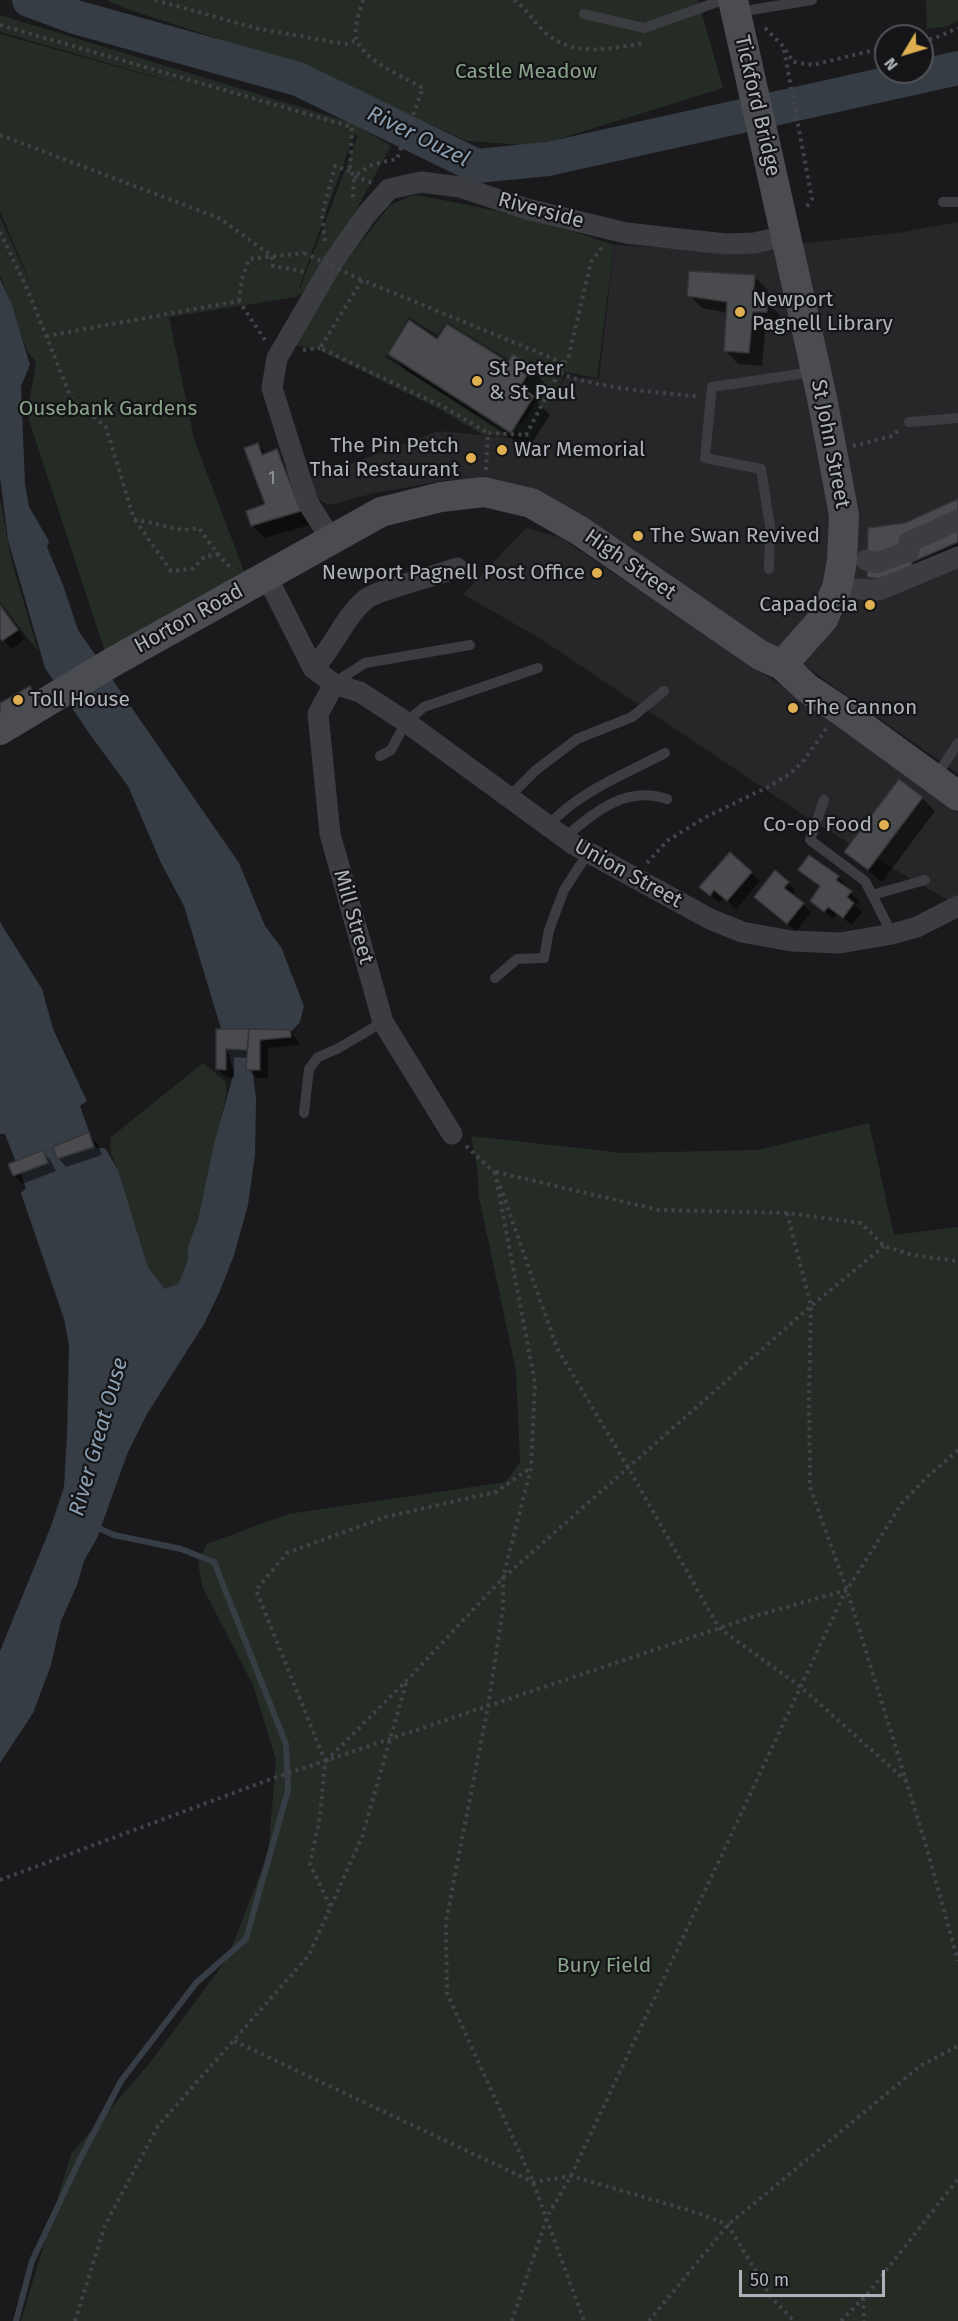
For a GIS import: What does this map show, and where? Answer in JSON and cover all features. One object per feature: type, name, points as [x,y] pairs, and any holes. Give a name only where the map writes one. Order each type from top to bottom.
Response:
[{"type":"main road","name":"Tickford Bridge","points":[[731,4],[783,222]]},
{"type":"main road","name":"St John Street","points":[[782,665],[823,619],[837,588],[842,561],[844,515],[783,222]]},
{"type":"main road","name":"High Street","points":[[257,580],[381,512],[441,496],[484,492],[531,503],[580,531],[760,655],[782,665],[808,689],[958,796]]},
{"type":"main road","name":"Horton Road","points":[[0,730],[111,663],[257,580]]},
{"type":"street","name":"Riverside","points":[[389,189],[422,182],[460,187],[527,209],[626,233],[725,244],[754,243],[783,222]]},
{"type":"street","points":[[331,539],[308,503],[272,388],[277,358],[325,257],[389,189]]},
{"type":"street","points":[[866,560],[876,562],[909,551],[909,542],[958,520]]},
{"type":"street","points":[[837,588],[879,590],[958,557]]},
{"type":"street","points":[[257,580],[313,669],[324,658],[351,616],[367,597],[458,568]]},
{"type":"street","name":"Union Street","points":[[313,669],[333,684],[360,692],[588,853],[711,919],[742,932],[791,941],[840,943],[917,927],[958,906]]},
{"type":"street","name":"Mill Street","points":[[333,684],[318,714],[330,834],[383,1022],[452,1134]]},
{"type":"lane","points":[[584,14],[644,28],[731,4],[812,0]]},
{"type":"lane","points":[[943,202],[958,201]]},
{"type":"lane","points":[[769,569],[770,526],[761,469],[705,458],[712,387],[816,372]]},
{"type":"lane","points":[[909,422],[958,418]]},
{"type":"lane","points":[[333,684],[364,663],[470,645]]},
{"type":"lane","points":[[380,756],[413,728],[424,707],[538,668]]},
{"type":"lane","points":[[509,797],[536,770],[577,739],[632,717],[664,691]]},
{"type":"lane","points":[[934,779],[958,743]]},
{"type":"lane","points":[[556,832],[561,811],[590,792],[665,753]]},
{"type":"lane","points":[[556,832],[633,795],[651,794],[667,799]]},
{"type":"lane","points":[[824,800],[810,840],[866,881],[892,934]]},
{"type":"lane","points":[[495,978],[517,959],[544,958],[549,930],[564,890],[588,853]]},
{"type":"lane","points":[[872,895],[925,880]]},
{"type":"lane","points":[[304,1113],[309,1069],[318,1057],[383,1022]]},
{"type":"path","points":[[156,0],[259,29],[346,44],[356,40]]},
{"type":"path","points":[[354,176],[373,164],[397,159],[423,88],[375,62],[356,40],[356,26],[363,0]]},
{"type":"path","points":[[0,25],[352,127],[350,171]]},
{"type":"path","points":[[934,38],[958,28]]},
{"type":"path","points":[[812,199],[784,46],[793,62],[813,65],[874,50]]},
{"type":"path","points":[[0,135],[219,218],[272,256],[273,266],[313,274]]},
{"type":"path","points":[[325,257],[322,215],[335,166],[389,189]]},
{"type":"path","points":[[0,232],[28,291],[72,400],[106,427],[134,519],[171,571],[192,569],[204,557],[218,554]]},
{"type":"path","points":[[304,350],[320,348],[448,409],[488,433],[526,435],[568,359],[591,262],[602,246],[626,233]]},
{"type":"path","points":[[277,358],[239,301],[242,279],[249,259],[304,253],[362,280],[564,363]]},
{"type":"path","points":[[320,348],[362,280]]},
{"type":"path","points":[[46,336],[239,301]]},
{"type":"path","points":[[560,373],[597,383],[694,396],[712,387]]},
{"type":"path","points":[[832,451],[892,436],[909,422]]},
{"type":"path","points":[[484,492],[488,433]]},
{"type":"path","points":[[134,519],[182,530],[199,528],[218,554],[257,580]]},
{"type":"path","points":[[633,878],[667,841],[706,817],[770,786],[790,773],[804,760],[840,710]]},
{"type":"path","points":[[475,1154],[495,1172],[557,1348],[630,1469],[719,1628],[801,1687],[906,1781]]},
{"type":"path","points":[[495,1172],[659,1210],[787,1213],[861,1223],[885,1246],[912,1255],[958,1261]]},
{"type":"path","points":[[495,1172],[535,1383],[531,1468],[503,1578],[503,1608],[488,1706],[446,1921],[447,1993],[548,2217],[584,2321]]},
{"type":"path","points":[[787,1213],[811,1306],[810,1487],[847,1590],[958,1961]]},
{"type":"path","points":[[325,1761],[408,1679],[503,1578],[630,1469],[811,1306],[885,1246]]},
{"type":"path","points":[[512,2321],[548,2217],[571,2176],[847,1590],[902,1503],[958,1450]]},
{"type":"path","points":[[331,1907],[310,1864],[320,1818],[325,1761],[256,1590],[287,1553],[385,1517],[496,1492],[531,1468]]},
{"type":"path","points":[[0,1880],[275,1778],[719,1628],[847,1590]]},
{"type":"path","points":[[75,2321],[105,2225],[158,2126],[309,1955],[362,1837],[408,1679]]},
{"type":"path","points":[[234,2041],[533,2182],[571,2176],[728,2224],[771,2297],[794,2321]]},
{"type":"path","points":[[649,2321],[728,2224],[920,2067],[958,2046]]},
{"type":"path","points":[[841,2321],[863,2298],[958,2179]]},
{"type":"path","points":[[863,2298],[864,2321]]},
{"type":"shaded area","points":[[958,222],[958,774],[818,675],[576,518],[499,482],[446,480],[371,494],[329,505],[317,499],[307,480],[438,431],[532,440],[565,377],[599,379],[614,245],[735,251],[904,232]]},
{"type":"shaded area","points":[[526,528],[561,538],[821,712],[958,813],[958,908],[820,826],[544,641],[463,594]]},
{"type":"green space","name":"Castle Meadow","points":[[106,0],[698,0],[723,88],[536,146],[467,141],[310,69]]},
{"type":"green space","points":[[926,0],[958,0],[958,21],[948,26],[934,28],[934,24],[927,24]]},
{"type":"green space","name":"Ousebank Gardens","points":[[0,15],[352,123],[391,146],[314,286],[296,297],[169,317],[194,439],[245,574],[107,658],[27,414],[36,362],[27,351],[0,275],[0,217],[36,296],[0,211],[0,34],[211,93],[0,32]],"holes":[[[354,134],[358,136],[300,288],[299,288]]]},
{"type":"green space","points":[[413,195],[439,199],[540,222],[614,245],[597,378],[565,372],[531,440],[517,436],[483,435],[443,411],[338,359],[316,349],[291,345],[331,281],[390,205]],"holes":[[[409,317],[437,335],[447,322],[530,373],[526,386],[538,397],[527,417],[511,431],[501,429],[385,357]]]},
{"type":"green space","points":[[0,498],[11,559],[38,651],[0,602]]},
{"type":"green space","points":[[203,1063],[225,1081],[227,1092],[198,1220],[188,1246],[188,1260],[179,1283],[165,1289],[148,1267],[111,1154],[110,1138]]},
{"type":"green space","name":"Bury Field","points":[[869,1123],[894,1235],[958,1227],[958,2321],[21,2321],[71,2154],[149,2064],[227,1959],[268,1854],[276,1760],[253,1685],[202,1586],[198,1562],[207,1544],[288,1514],[506,1482],[520,1462],[516,1371],[479,1197],[477,1166],[471,1136],[623,1153],[758,1150]]},
{"type":"water","name":"River Great Ouse","points":[[0,279],[12,305],[30,365],[21,386],[25,484],[29,507],[49,541],[47,547],[78,630],[239,863],[265,926],[281,947],[304,1006],[300,1022],[287,1036],[255,1038],[252,1065],[256,1099],[255,1155],[248,1205],[234,1255],[204,1324],[147,1414],[128,1452],[97,1538],[84,1561],[77,1585],[61,1621],[51,1665],[33,1713],[0,1763],[0,1651],[51,1526],[64,1487],[69,1345],[64,1319],[21,1193],[26,1188],[5,1134],[0,1134],[0,922],[42,989],[53,1029],[87,1101],[80,1106],[95,1148],[105,1148],[118,1170],[148,1267],[165,1289],[179,1283],[188,1260],[188,1246],[198,1220],[214,1144],[234,1072],[184,906],[161,863],[128,786],[45,668],[8,540],[0,477]]},
{"type":"building","name":"Newport Pagnell Library","points":[[689,271],[755,275],[753,301],[767,301],[767,312],[753,312],[749,353],[724,351],[727,302],[687,296]]},
{"type":"building","name":"St Peter & St Paul","points":[[409,320],[437,339],[447,324],[508,362],[513,354],[527,363],[522,372],[527,375],[520,387],[534,396],[511,433],[388,354]]},
{"type":"building","points":[[258,443],[262,455],[277,449],[301,511],[251,526],[246,511],[265,504],[244,448]]},
{"type":"building","points":[[958,499],[958,542],[912,562],[913,568],[878,579],[867,577],[868,528],[905,523]]},
{"type":"building","points":[[0,605],[18,630],[2,641],[0,638]]},
{"type":"building","name":"Toll House","points":[[30,686],[35,696],[0,717],[0,703]]},
{"type":"building","name":"Co-op Food","points":[[899,779],[923,797],[868,870],[844,852]]},
{"type":"building","points":[[730,852],[752,872],[727,901],[714,890],[710,896],[699,887]]},
{"type":"building","points":[[809,855],[839,876],[836,880],[852,891],[847,897],[854,903],[843,918],[828,907],[824,912],[810,901],[820,886],[798,870]]},
{"type":"building","points":[[775,870],[789,882],[784,888],[804,903],[787,924],[754,897]]},
{"type":"building","points":[[216,1029],[249,1029],[247,1050],[226,1049],[226,1070],[216,1069]]},
{"type":"building","points":[[249,1029],[290,1030],[291,1037],[260,1040],[260,1070],[246,1070]]},
{"type":"building","points":[[89,1132],[94,1147],[57,1159],[53,1147]]},
{"type":"building","points":[[43,1150],[48,1163],[13,1176],[8,1164]]},
{"type":"waterway","name":"River Ouzel","points":[[29,0],[75,17],[298,79],[477,166],[548,159],[958,68]]},
{"type":"waterway","name":"River Great Ouse","points":[[16,2321],[32,2261],[81,2157],[121,2081],[196,1983],[246,1939],[288,1790],[286,1744],[214,1562],[181,1549],[114,1535],[96,1527]]},
{"type":"place","name":"Newport Pagnell Library","points":[[740,312]]},
{"type":"place","name":"St Peter & St Paul","points":[[477,381]]},
{"type":"place","name":"War Memorial","points":[[502,450]]},
{"type":"place","name":"The Pin Petch Thai Restaurant","points":[[471,458]]},
{"type":"place","name":"The Swan Revived","points":[[638,536]]},
{"type":"place","name":"Newport Pagnell Post Office","points":[[597,573]]},
{"type":"place","name":"Capadocia","points":[[870,605]]},
{"type":"place","name":"Toll House","points":[[18,700]]},
{"type":"place","name":"The Cannon","points":[[793,708]]},
{"type":"place","name":"Co-op Food","points":[[884,825]]}]
